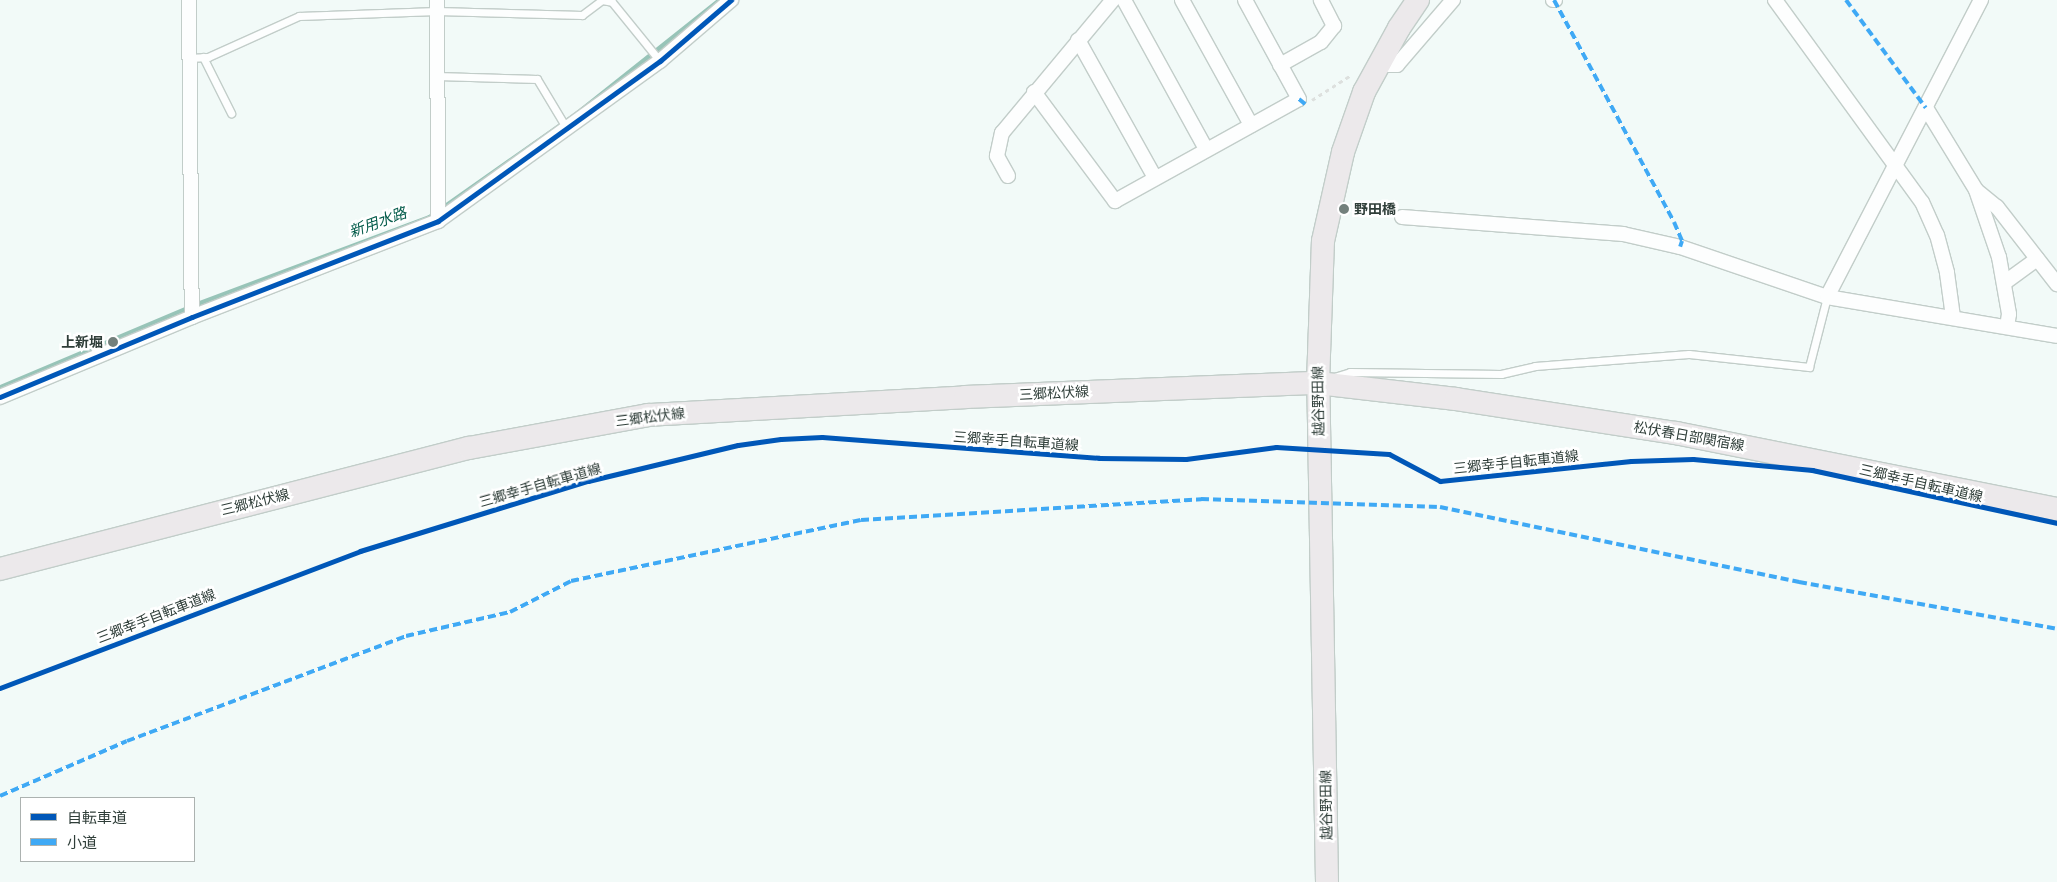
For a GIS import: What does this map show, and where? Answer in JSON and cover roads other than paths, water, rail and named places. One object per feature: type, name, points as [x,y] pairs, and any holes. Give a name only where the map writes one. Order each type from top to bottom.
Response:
[{"type":"main road","name":"越谷野田線","points":[[1327,882],[1318,394],[1323,241],[1343,152],[1378,65],[1418,0]]},
{"type":"main road","name":"三郷松伏線","points":[[0,569],[469,448],[648,415],[1053,393],[1318,394]]},
{"type":"main road","name":"松伏春日部関宿線","points":[[1318,394],[1456,399],[1676,432],[2057,510]]},
{"type":"street","points":[[189,0],[196,57],[191,311]]},
{"type":"street","points":[[0,397],[191,311],[438,221],[660,61],[731,0]]},
{"type":"street","points":[[1008,176],[997,156],[1002,134],[1034,92],[1113,0]]},
{"type":"street","points":[[1124,0],[1206,149]]},
{"type":"street","points":[[1182,0],[1250,125]]},
{"type":"street","points":[[1034,92],[1115,201],[1299,99],[1245,0]]},
{"type":"street","points":[[1280,65],[1321,42],[1334,26],[1321,0]]},
{"type":"street","points":[[1378,65],[1397,65],[1452,0]]},
{"type":"street","points":[[1775,0],[1922,202],[1937,235],[1947,273],[1953,317]]},
{"type":"street","points":[[1826,297],[1981,0]]},
{"type":"street","points":[[437,6],[438,221]]},
{"type":"street","points":[[1078,40],[1155,178]]},
{"type":"street","points":[[1926,108],[1976,190],[1999,257],[2009,314],[2007,327]]},
{"type":"street","points":[[1976,190],[1997,206],[2057,284]]},
{"type":"street","points":[[1402,216],[1623,234],[1680,247],[1826,297],[2057,336]]},
{"type":"street","points":[[2004,282],[2038,260]]},
{"type":"lane","points":[[231,113],[196,57],[299,16],[437,6],[582,15],[602,0],[612,2],[660,61]]},
{"type":"lane","points":[[437,76],[537,79],[567,129]]},
{"type":"lane","points":[[1318,394],[1350,372],[1501,374],[1535,366],[1688,354],[1809,367],[1826,297]]},
{"type":"waterway","name":"新用水路","points":[[0,387],[199,303],[429,217],[577,113],[719,0]]},
{"type":"place","name":"野田橋","points":[[1344,209]]},
{"type":"place","name":"上新堀","points":[[113,342]]}]
